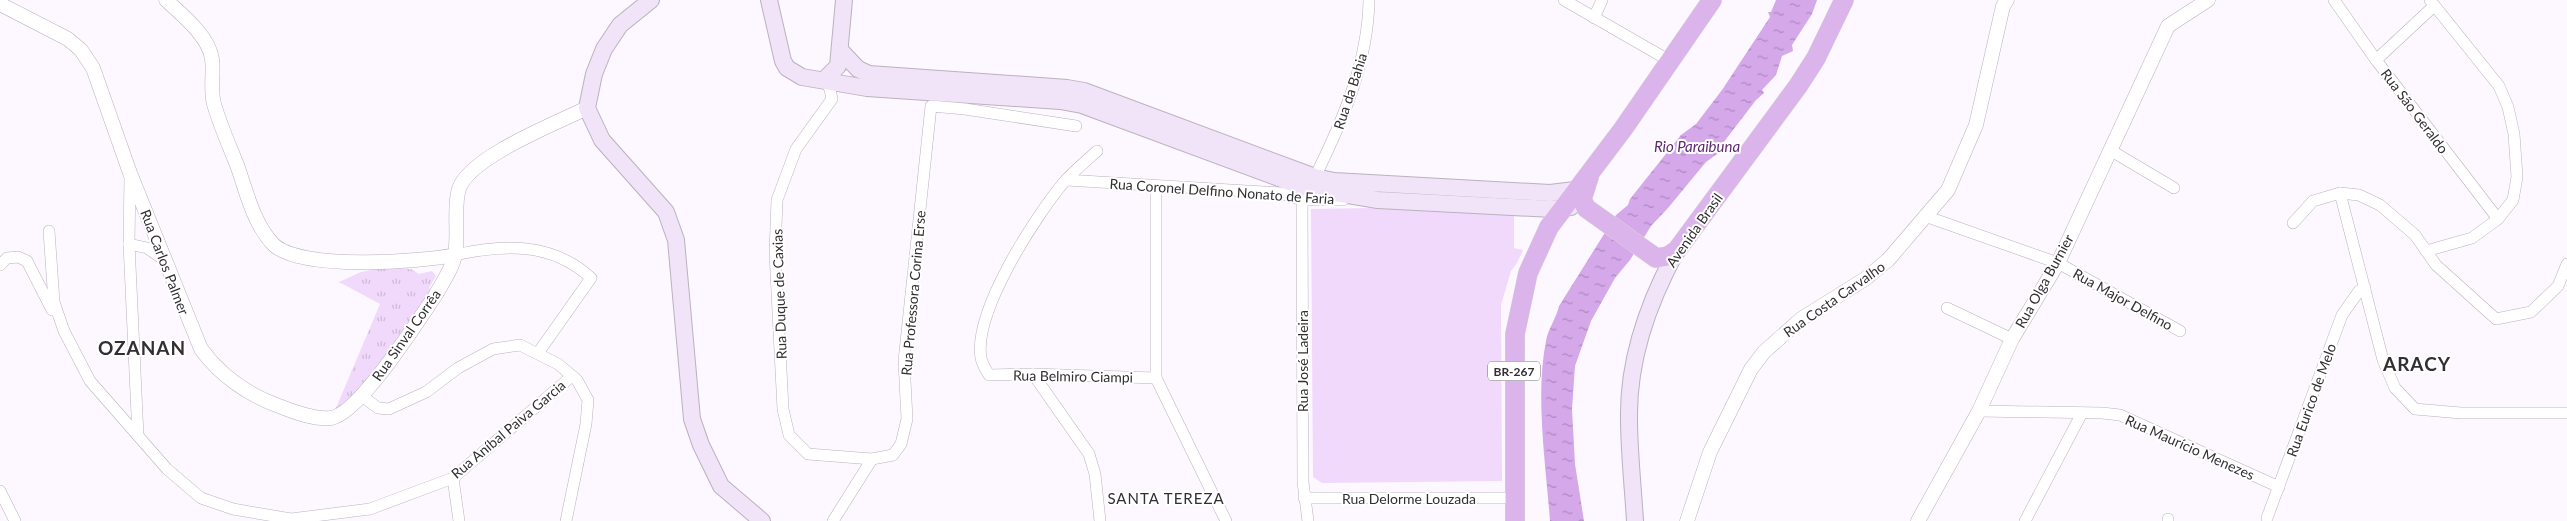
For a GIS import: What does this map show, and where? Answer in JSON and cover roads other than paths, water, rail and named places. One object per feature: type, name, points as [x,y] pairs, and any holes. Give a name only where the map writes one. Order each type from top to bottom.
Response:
[{"type":"highway","name":"BR-267","points":[[1514,521],[1514,366],[1517,321],[1528,273],[1548,227],[1670,61],[1712,0]]},
{"type":"highway","name":"Avenida Brasil","points":[[1677,250],[1798,86],[1816,58],[1844,0]]},
{"type":"highway","points":[[1591,170],[1582,199],[1590,211],[1653,256],[1668,256],[1677,250]]},
{"type":"highway","points":[[1548,227],[1568,213],[1590,211]]},
{"type":"main road","points":[[651,0],[620,24],[604,49],[594,74],[587,108],[602,140],[666,212],[676,240],[692,419],[700,445],[721,486],[762,521]]},
{"type":"main road","points":[[769,0],[787,68],[802,77],[824,80],[1067,88],[1084,91],[1308,188]]},
{"type":"main road","points":[[824,80],[838,66],[844,0]]},
{"type":"main road","points":[[840,50],[868,81]]},
{"type":"main road","name":"Rua Coronel Delfino Nonato de Faria","points":[[1308,188],[1374,184],[1477,196],[1552,209],[1562,208],[1590,211]]},
{"type":"main road","name":"Rua Coronel Delfino Nonato de Faria","points":[[1308,188],[1378,200],[1550,193],[1575,190]]},
{"type":"main road","name":"Avenida Brasil","points":[[1635,521],[1628,416],[1632,371],[1648,308],[1659,282],[1677,250]]},
{"type":"main road","points":[[1653,256],[1660,267],[1659,282]]},
{"type":"street","points":[[166,0],[197,29],[212,56],[215,107],[260,226],[274,245],[288,253],[334,261],[390,262],[428,260],[515,246],[555,255],[579,267],[591,278],[538,353]]},
{"type":"street","name":"Rua da Bahia","points":[[1308,188],[1339,128],[1363,53],[1369,21],[1369,0]]},
{"type":"street","points":[[1564,0],[1670,61]]},
{"type":"street","points":[[1594,18],[1602,0]]},
{"type":"street","name":"Rua Costa Carvalho","points":[[1687,521],[1710,452],[1747,376],[1760,358],[1801,319],[1865,279],[1888,260],[1948,190],[1976,125],[2003,6],[2007,0]]},
{"type":"street","name":"Rua Olga Burnier","points":[[1918,521],[1979,411],[2012,339],[2058,263],[2168,26],[2208,0]]},
{"type":"street","name":"Rua São Geraldo","points":[[2334,0],[2376,60],[2498,219]]},
{"type":"street","points":[[2376,60],[2432,3],[2499,86],[2508,107],[2514,134],[2517,177],[2513,200],[2498,219],[2472,238],[2426,250]]},
{"type":"street","name":"Rua Carlos Palmer","points":[[0,4],[68,39],[81,50],[93,68],[163,259],[200,349],[211,363],[236,384],[264,401],[296,413],[330,418],[345,412],[362,396]]},
{"type":"street","name":"Rua Duque de Caxias","points":[[824,80],[832,93],[830,105],[796,149],[777,200],[775,253],[783,409],[788,435],[808,454],[872,459]]},
{"type":"street","name":"Rua Professora Corina Erse","points":[[872,459],[892,455],[901,444],[907,419],[904,361],[931,106],[966,109],[1076,126]]},
{"type":"street","name":"Rua Sinval Corrêa","points":[[362,396],[436,296],[455,255],[459,188],[472,171],[492,154],[587,108]]},
{"type":"street","points":[[2110,150],[2174,188]]},
{"type":"street","points":[[1066,180],[1097,151]]},
{"type":"street","points":[[130,173],[129,244],[138,436]]},
{"type":"street","name":"Rua Coronel Delfino Nonato de Faria","points":[[1066,180],[1281,193],[1308,188]]},
{"type":"street","name":"Rua Belmiro Ciampi","points":[[1066,180],[1031,228],[993,298],[982,334],[981,358],[989,375],[1033,374],[1156,378]]},
{"type":"street","points":[[1156,186],[1156,378],[1226,521]]},
{"type":"street","name":"Rua José Ladeira","points":[[1308,188],[1304,498],[1308,521]]},
{"type":"street","points":[[2293,223],[2313,201],[2340,193],[2359,196],[2380,204],[2415,235],[2436,265],[2496,319],[2530,312],[2558,286],[2567,264]]},
{"type":"street","points":[[2340,193],[2383,360],[2395,388],[2415,409],[2461,413],[2567,413]]},
{"type":"street","name":"Rua Major Delfino","points":[[1925,216],[2058,263],[2180,331]]},
{"type":"street","name":"Rua Aníbal Paiva Garcia","points":[[49,231],[54,302],[64,331],[90,381],[166,469],[201,498],[233,509],[291,519],[370,508],[453,478],[575,378]]},
{"type":"street","points":[[129,244],[147,248],[163,259]]},
{"type":"street","points":[[0,265],[7,258],[18,257],[27,261],[64,331]]},
{"type":"street","points":[[428,260],[438,269],[443,281]]},
{"type":"street","name":"Rua Eurico de Melo","points":[[2267,518],[2342,316],[2359,291],[2365,288]]},
{"type":"street","points":[[1947,308],[2012,339]]},
{"type":"street","points":[[362,396],[378,408],[389,409],[426,392],[458,368],[493,349],[520,345],[558,364],[575,378],[588,400],[586,424],[566,521]]},
{"type":"street","points":[[1033,374],[1089,454],[1095,474],[1100,521]]},
{"type":"street","name":"Rua Maurício Menezes","points":[[1979,411],[2120,415],[2279,487]]},
{"type":"street","points":[[2025,521],[2082,413]]},
{"type":"street","points":[[833,521],[872,459]]},
{"type":"street","points":[[453,478],[459,521]]},
{"type":"street","points":[[0,490],[15,521]]},
{"type":"street","name":"Rua Delorme Louzada","points":[[1304,498],[1514,498]]},
{"type":"water","name":"Rio Paraibuna","points":[[1776,0],[1817,0],[1812,14],[1792,45],[1793,51],[1782,56],[1776,75],[1762,90],[1764,93],[1756,100],[1717,151],[1717,154],[1706,162],[1651,226],[1630,260],[1615,278],[1591,321],[1575,366],[1572,409],[1575,464],[1584,521],[1550,521],[1542,431],[1541,385],[1548,332],[1559,306],[1616,215],[1628,205],[1630,199],[1681,135],[1696,124],[1722,90],[1770,17],[1768,12],[1771,12]]},
{"type":"district","name":"OZANAN","points":[[142,347]]},
{"type":"district","name":"ARACY","points":[[2417,363]]},
{"type":"district","name":"SANTA TEREZA","points":[[1166,498]]}]
